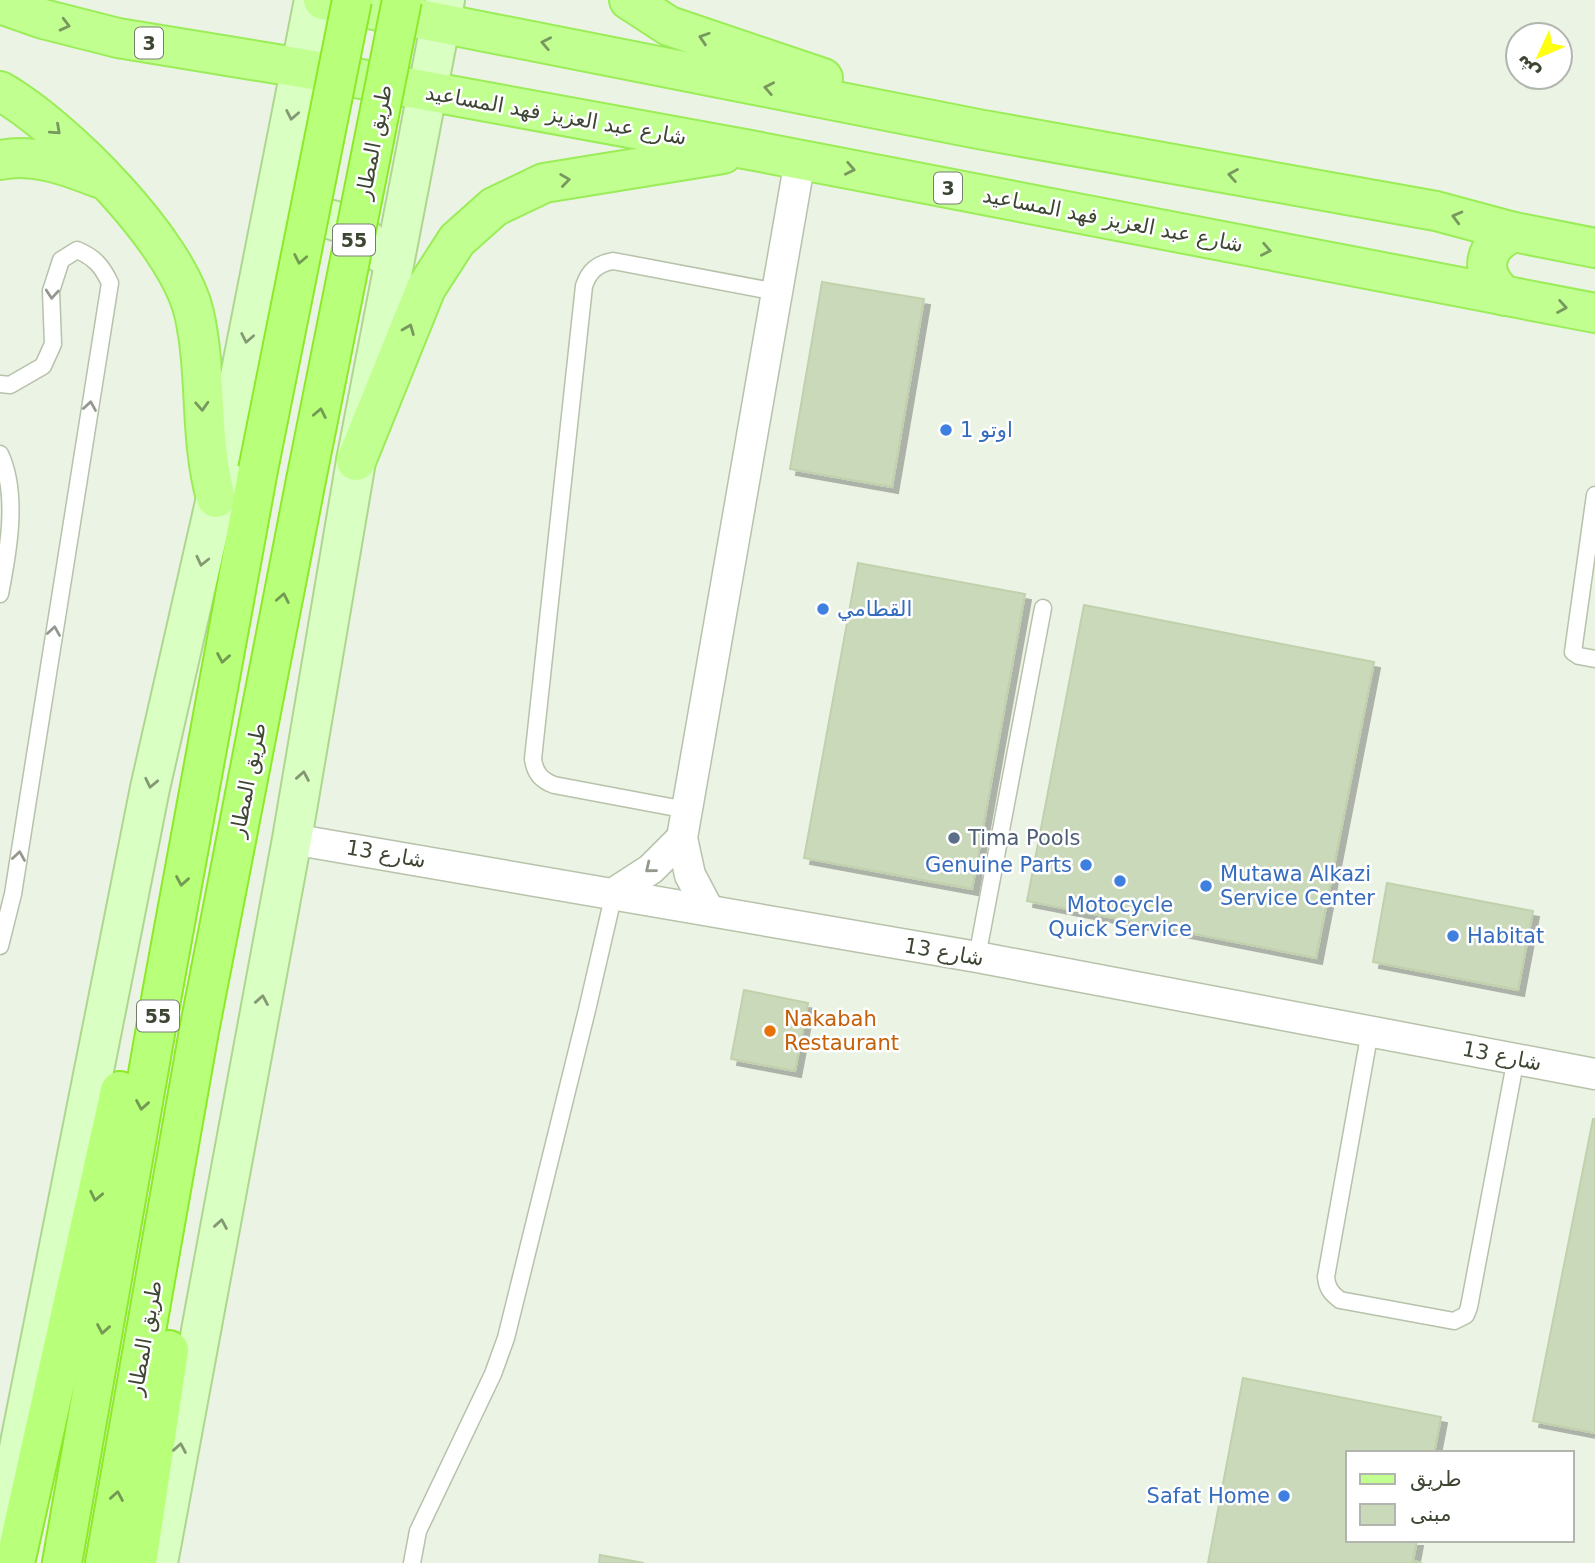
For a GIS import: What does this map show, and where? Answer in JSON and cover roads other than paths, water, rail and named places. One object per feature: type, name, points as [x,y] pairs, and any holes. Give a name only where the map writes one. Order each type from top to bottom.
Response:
[{"type":"highway","name":"طريق المطار","points":[[62,1563],[258,470],[352,0]]},
{"type":"highway","name":"طريق المطار","points":[[105,1563],[199,1031],[402,0]]},
{"type":"highway","points":[[15,1563],[129,1049],[139,1024],[162,994]]},
{"type":"highway","points":[[137,1563],[205,1102],[206,1081],[199,1031]]},
{"type":"main road","points":[[0,1544],[150,788],[216,498],[314,0]]},
{"type":"main road","points":[[323,0],[443,11],[978,129],[1436,211],[1514,232],[1595,248]]},
{"type":"main road","points":[[629,0],[669,26],[978,129]]},
{"type":"main road","name":"3","points":[[0,4],[43,19],[118,38],[301,68]]},
{"type":"main road","name":"طريق المطار","points":[[158,1563],[292,839],[356,461],[443,11]]},
{"type":"main road","name":"شارع عبد العزيز فهد المساعيد","points":[[301,68],[750,150],[1595,313]]},
{"type":"main road","points":[[0,91],[35,112],[105,180],[150,230],[180,277],[194,313],[201,360],[203,429],[207,462],[216,498]]},
{"type":"main road","points":[[356,461],[426,288],[457,240],[494,207],[544,183],[750,150]]},
{"type":"main road","points":[[0,160],[14,157],[59,163],[105,180]]},
{"type":"main road","points":[[268,234],[290,222],[315,217],[340,221],[363,234],[380,253],[390,276]]},
{"type":"main road","points":[[1505,296],[1494,287],[1488,275],[1487,261],[1492,248],[1501,237],[1514,232]]},
{"type":"street","points":[[708,909],[691,875],[685,824],[800,160]]},
{"type":"street","points":[[614,893],[651,869],[685,824]]},
{"type":"street","name":"شارع 13","points":[[292,839],[977,957],[1595,1074]]},
{"type":"lane","points":[[0,384],[10,386],[43,366],[53,344],[51,291],[61,260],[77,250],[91,256],[103,268],[110,283],[6,893],[0,947]]},
{"type":"lane","points":[[685,824],[545,782],[534,767],[584,286],[587,276],[594,269],[613,261],[777,292]]},
{"type":"lane","points":[[0,594],[8,556],[10,506],[1,460]]},
{"type":"lane","points":[[1595,495],[1573,652],[1595,659]]},
{"type":"lane","points":[[977,957],[1043,608]]},
{"type":"lane","points":[[412,1563],[418,1531],[493,1374],[506,1338],[614,893]]},
{"type":"lane","points":[[1370,1031],[1326,1277],[1327,1286],[1340,1300],[1454,1321],[1466,1315],[1516,1058]]},
{"type":"place","name":"اوتو 1","points":[[946,430]]},
{"type":"place","name":"القطامي","points":[[823,609]]},
{"type":"place","name":"Tima Pools","points":[[954,838]]},
{"type":"place","name":"Genuine Parts","points":[[1086,865]]},
{"type":"place","name":"Motocycle Quick Service","points":[[1120,881]]},
{"type":"place","name":"Mutawa Alkazi Service Center","points":[[1206,886]]},
{"type":"place","name":"Habitat","points":[[1453,936]]},
{"type":"place","name":"Nakabah Restaurant","points":[[770,1031]]},
{"type":"place","name":"Safat Home","points":[[1284,1496]]}]
